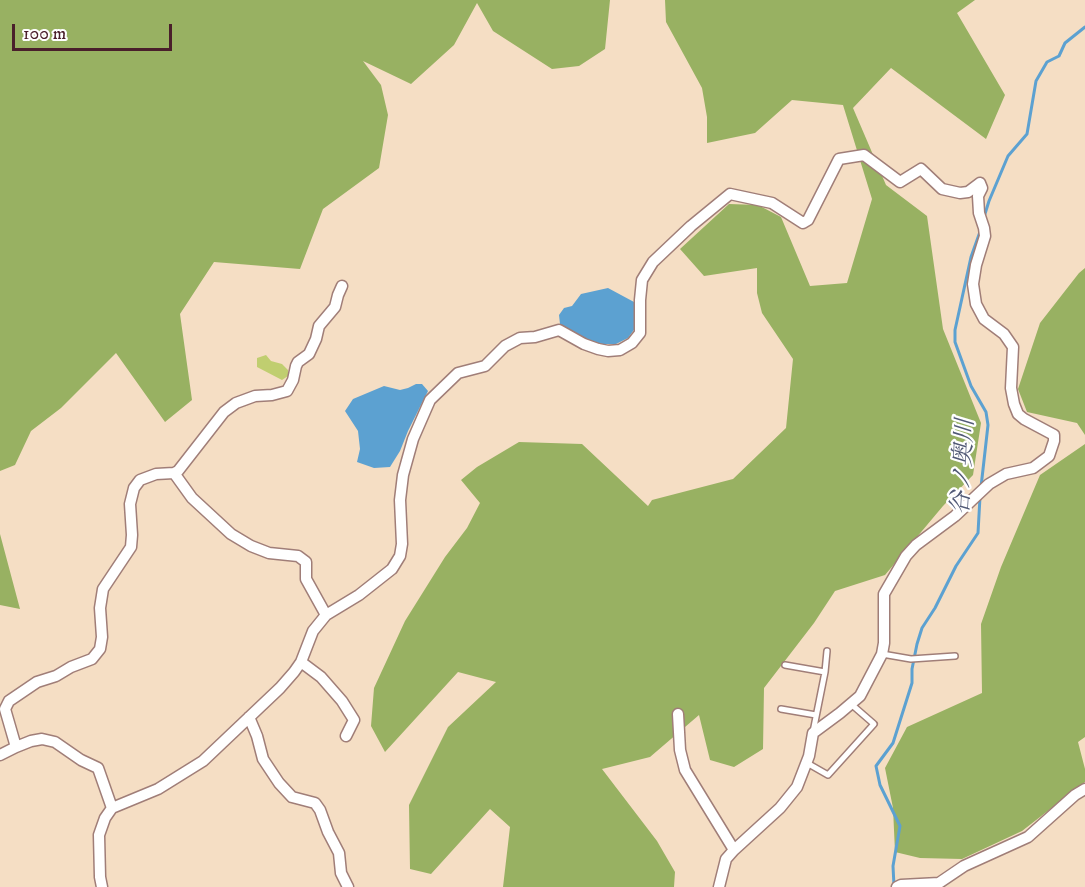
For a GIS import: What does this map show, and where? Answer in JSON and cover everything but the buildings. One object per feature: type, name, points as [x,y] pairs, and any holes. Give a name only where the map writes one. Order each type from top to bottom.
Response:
[{"type":"street","points":[[102,887],[99,835],[105,818],[112,808],[158,789],[203,761],[280,688],[301,662],[313,631],[326,615],[359,595],[392,569],[400,556],[402,544],[400,500],[403,475],[413,439],[430,400],[458,373],[485,366],[505,346],[520,338],[535,337],[559,330],[598,349],[608,351],[626,347],[640,333],[642,280],[653,262],[691,226],[730,194],[772,203],[803,222],[807,220],[839,159],[864,155],[900,182],[921,169],[942,189],[960,194],[968,192],[981,183],[982,188],[978,196],[979,213],[985,236],[973,284],[976,304],[984,319],[1004,334],[1013,347],[1011,388],[1014,404],[1018,414],[1024,419],[1054,435],[1049,456],[1033,468],[1006,474],[989,484],[955,516],[916,545],[906,556],[884,594],[882,654],[860,696],[813,733],[807,763],[797,787],[780,808],[726,859],[720,887]]},
{"type":"street","points":[[16,747],[5,710],[9,701],[37,682],[92,659],[100,649],[102,637],[99,608],[103,589],[131,547],[130,504],[134,488],[140,480],[156,474],[178,471],[225,412],[236,403],[255,396],[272,395],[287,390],[293,380],[298,362],[309,354],[313,346],[319,326],[335,308],[342,286]]},
{"type":"street","points":[[174,473],[192,498],[231,534],[251,546],[268,552],[298,556],[306,562],[306,579],[326,615]]},
{"type":"street","points":[[301,662],[321,677],[342,701],[354,720],[346,736]]},
{"type":"street","points":[[678,714],[680,750],[685,770],[734,850]]},
{"type":"street","points":[[249,717],[263,759],[279,783],[292,797],[315,803],[320,810],[339,854],[341,873],[348,887]]},
{"type":"street","points":[[0,755],[31,741],[42,739],[55,742],[81,760],[98,768],[112,808]]},
{"type":"street","points":[[899,886],[939,883],[964,866],[1028,837],[1075,795],[1085,789]]},
{"type":"lane","points":[[813,733],[827,651]]},
{"type":"lane","points":[[882,654],[913,658],[955,656]]},
{"type":"lane","points":[[785,665],[825,672]]},
{"type":"lane","points":[[807,763],[828,775],[874,724],[851,704]]},
{"type":"lane","points":[[781,708],[816,715]]},
{"type":"green space","points":[[0,0],[610,0],[605,49],[579,66],[552,69],[493,31],[477,3],[454,45],[411,84],[363,61],[381,85],[388,115],[379,168],[323,209],[300,269],[214,262],[180,314],[192,400],[165,422],[116,353],[61,408],[31,431],[15,465],[0,471]]},
{"type":"green space","points":[[665,0],[975,0],[957,13],[1005,95],[986,139],[891,68],[853,108],[886,185],[927,216],[943,329],[981,423],[973,475],[943,506],[885,575],[835,591],[814,623],[764,688],[763,749],[734,767],[710,760],[699,715],[650,757],[602,769],[657,841],[675,872],[674,887],[503,887],[510,827],[490,809],[431,874],[410,869],[409,805],[448,727],[496,682],[458,672],[385,752],[371,726],[374,688],[405,621],[445,557],[467,528],[480,503],[461,480],[477,467],[519,442],[582,444],[648,506],[652,500],[733,479],[786,428],[793,359],[762,313],[757,293],[757,268],[704,276],[680,249],[729,204],[758,205],[781,217],[810,286],[847,283],[872,199],[843,105],[792,100],[755,133],[707,143],[707,117],[702,88],[666,22]]},
{"type":"green space","points":[[1085,268],[1085,435],[1077,423],[1027,412],[1018,389],[1040,323]]},
{"type":"green space","points":[[266,355],[271,361],[282,364],[288,370],[288,376],[282,380],[257,367],[257,358]]},
{"type":"green space","points":[[1085,444],[1085,737],[1078,742],[1085,769],[1085,782],[1022,831],[962,859],[920,858],[895,852],[893,808],[885,768],[907,727],[982,693],[981,624],[1001,567],[1040,475]]},
{"type":"green space","points":[[0,534],[20,609],[0,605]]},
{"type":"water","points":[[608,288],[634,302],[638,319],[636,327],[628,338],[616,344],[590,344],[560,324],[559,315],[564,308],[572,306],[581,294]]},
{"type":"water","points":[[422,384],[428,391],[390,467],[374,468],[357,462],[360,449],[358,431],[345,411],[353,399],[384,386],[400,390]]},
{"type":"waterway","name":"谷ノ奥川","points":[[984,217],[1008,156],[1027,134],[1036,81],[1047,62],[1059,56],[1065,43],[1085,27]]},
{"type":"waterway","name":"谷ノ奥川","points":[[981,229],[971,257],[955,330],[955,342],[971,386],[986,412],[988,425],[981,487]]},
{"type":"waterway","name":"谷ノ奥川","points":[[894,886],[893,866],[900,826],[880,785],[876,766],[893,743],[912,683],[912,669],[922,628],[956,566],[978,533],[980,497]]}]
